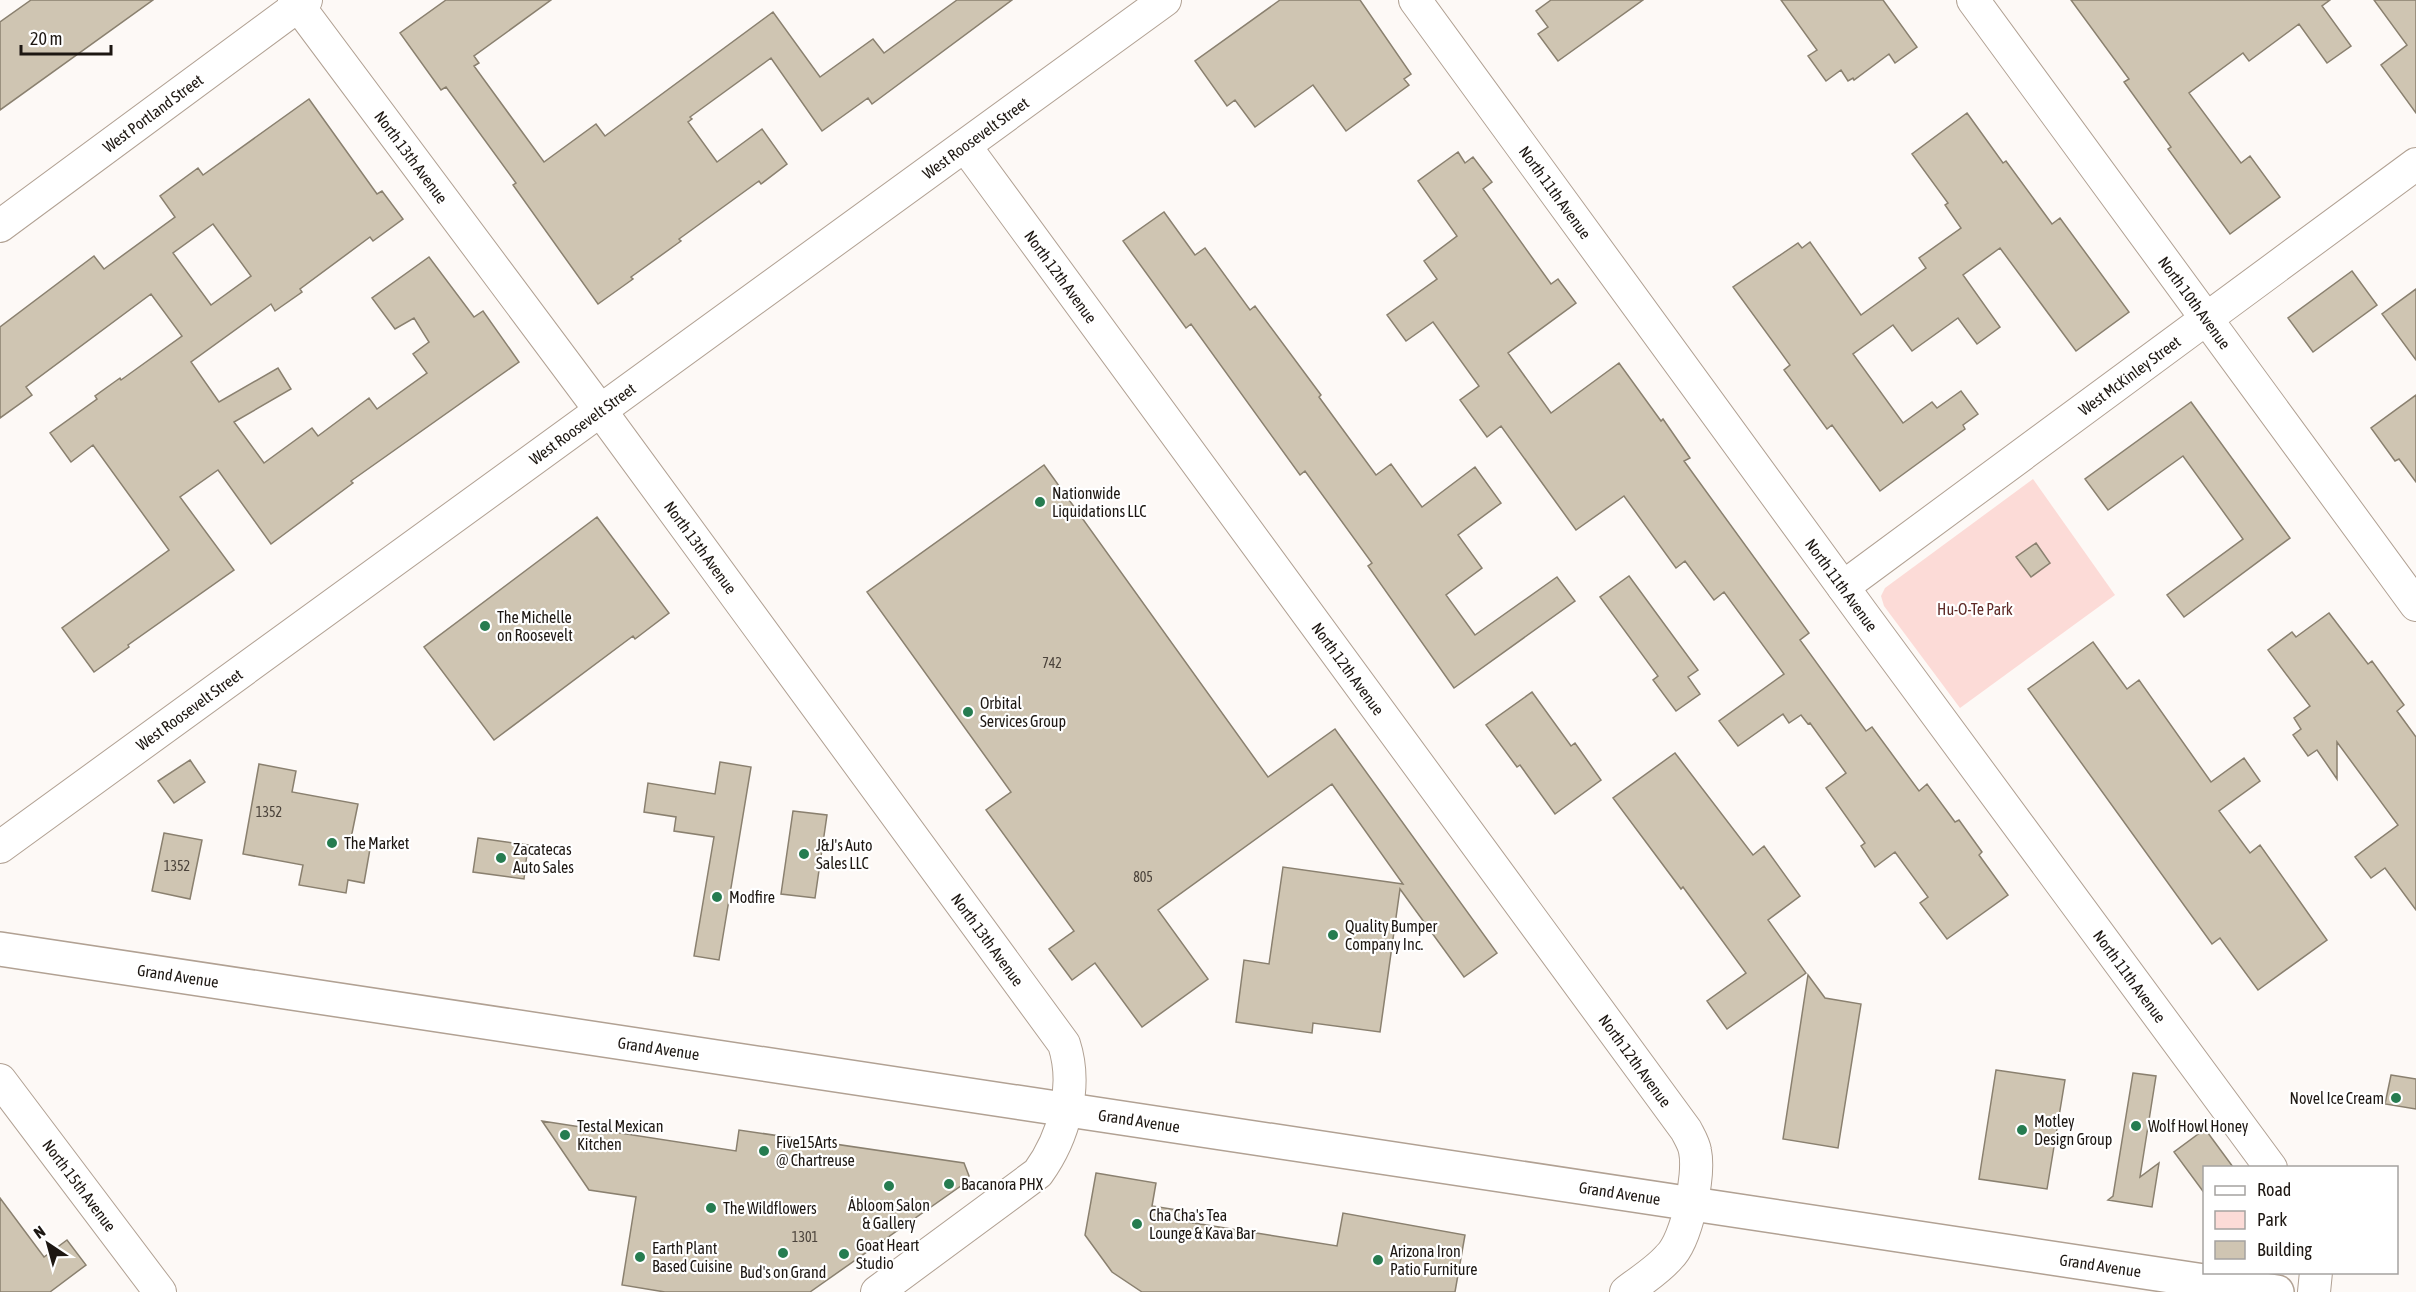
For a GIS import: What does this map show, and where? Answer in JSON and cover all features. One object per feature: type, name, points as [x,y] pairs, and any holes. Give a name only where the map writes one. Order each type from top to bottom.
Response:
[{"type":"main road","name":"Grand Avenue","points":[[0,949],[2277,1292]]},
{"type":"street","name":"West Roosevelt Street","points":[[0,847],[1165,0]]},
{"type":"street","name":"North 11th Avenue","points":[[1416,0],[1843,587],[2270,1166]]},
{"type":"street","name":"North 10th Avenue","points":[[1973,0],[2205,320],[2416,605]]},
{"type":"street","name":"West Portland Street","points":[[0,225],[299,2]]},
{"type":"street","name":"North 13th Avenue","points":[[299,2],[1064,1044],[1068,1058],[1066,1111]]},
{"type":"street","name":"North 12th Avenue","points":[[965,146],[1686,1130],[1695,1151],[1695,1183],[1692,1204],[1678,1244],[1671,1256],[1626,1292]]},
{"type":"street","name":"West McKinley Street","points":[[1843,587],[2416,164]]},
{"type":"street","name":"North 15th Avenue","points":[[0,1080],[160,1292]]},
{"type":"street","points":[[877,1292],[1038,1173],[1052,1152],[1066,1111]]},
{"type":"street","points":[[2314,1292],[2316,1274]]},
{"type":"green space","name":"Hu-O-Te Park","points":[[2033,479],[2115,595],[1960,708],[1884,606],[1881,596],[1885,588]]},
{"type":"building","points":[[31,0],[153,0],[0,110],[0,22]]},
{"type":"building","points":[[446,0],[551,0],[474,56],[479,63],[474,66],[544,162],[596,124],[605,136],[773,12],[820,77],[873,39],[884,53],[957,0],[1012,0],[872,104],[868,98],[822,131],[771,58],[690,117],[692,119],[688,122],[717,162],[762,129],[787,164],[761,184],[759,181],[679,239],[681,241],[598,304],[513,185],[516,183],[446,87],[441,90],[400,33]]},
{"type":"building","points":[[1280,0],[1360,0],[1411,74],[1404,79],[1409,85],[1346,131],[1313,85],[1255,127],[1235,100],[1227,106],[1195,61]]},
{"type":"building","points":[[1551,0],[1643,0],[1558,61],[1538,34],[1548,27],[1536,11]]},
{"type":"building","points":[[1781,0],[1883,0],[1917,47],[1895,63],[1889,54],[1854,80],[1853,78],[1848,81],[1841,70],[1826,81],[1808,56],[1817,50]]},
{"type":"building","points":[[2071,0],[2330,0],[2322,6],[2351,46],[2327,63],[2299,24],[2249,61],[2243,53],[2189,93],[2241,163],[2250,156],[2280,197],[2230,234],[2168,149],[2171,147],[2124,82],[2129,79]]},
{"type":"building","points":[[2374,0],[2416,0],[2416,113],[2381,65],[2407,45]]},
{"type":"building","points":[[309,99],[377,194],[382,191],[403,219],[373,241],[370,237],[300,289],[302,292],[275,311],[271,304],[191,362],[219,402],[278,368],[291,389],[234,422],[264,463],[312,428],[318,436],[369,398],[377,409],[427,373],[413,354],[429,342],[414,318],[395,329],[372,298],[429,257],[474,317],[483,311],[519,362],[351,481],[353,483],[271,544],[218,470],[180,497],[234,570],[128,645],[129,647],[94,672],[62,628],[169,550],[93,445],[71,462],[50,433],[97,399],[95,396],[182,336],[151,294],[26,387],[32,395],[0,418],[0,327],[94,256],[104,269],[175,217],[160,196],[198,168],[203,175]],"holes":[[[213,224],[251,276],[211,305],[173,253]]]},
{"type":"building","points":[[1967,113],[2003,163],[2006,161],[2052,224],[2060,218],[2129,312],[2076,351],[2000,248],[1963,275],[2000,327],[1977,344],[1958,318],[1912,351],[1893,325],[1853,354],[1903,423],[1932,402],[1937,408],[1961,391],[1978,414],[1963,425],[1965,429],[1880,491],[1832,425],[1827,429],[1784,370],[1790,365],[1733,287],[1798,243],[1802,248],[1810,242],[1861,315],[1926,268],[1919,258],[1961,228],[1945,205],[1948,203],[1912,154]]},
{"type":"building","points":[[1458,152],[1465,163],[1473,157],[1492,182],[1483,189],[1551,284],[1558,279],[1576,303],[1508,353],[1551,413],[1619,363],[1661,421],[1663,419],[1690,458],[1684,461],[1809,633],[1800,640],[1866,731],[1872,727],[1919,791],[1927,784],[1955,822],[1959,820],[1982,852],[1979,855],[2008,895],[1947,939],[1920,903],[1928,897],[1895,852],[1875,867],[1861,846],[1865,843],[1826,788],[1846,773],[1810,723],[1808,724],[1801,715],[1789,723],[1783,714],[1738,746],[1719,721],[1784,674],[1724,592],[1714,600],[1685,561],[1676,568],[1624,496],[1576,530],[1501,426],[1487,437],[1460,400],[1479,386],[1433,322],[1406,341],[1387,315],[1437,279],[1424,261],[1457,236],[1418,181]]},
{"type":"building","points":[[1164,212],[1195,255],[1205,248],[1250,310],[1255,306],[1321,395],[1319,397],[1376,475],[1391,464],[1422,507],[1475,467],[1501,503],[1458,535],[1482,568],[1446,595],[1475,635],[1557,577],[1575,601],[1454,688],[1368,566],[1372,563],[1305,471],[1300,475],[1191,324],[1186,328],[1123,241]]},
{"type":"building","points":[[2352,271],[2377,305],[2313,352],[2288,318]]},
{"type":"building","points":[[2416,289],[2416,360],[2382,314]]},
{"type":"building","points":[[2416,395],[2416,482],[2399,459],[2395,461],[2371,428]]},
{"type":"building","points":[[2191,402],[2290,538],[2184,617],[2167,595],[2243,539],[2183,456],[2108,510],[2085,479]]},
{"type":"building","points":[[1044,465],[1268,777],[1335,729],[1497,953],[1464,977],[1400,889],[1380,1032],[1313,1023],[1312,1033],[1236,1022],[1244,960],[1269,964],[1283,867],[1403,884],[1332,784],[1158,910],[1208,979],[1142,1027],[1095,963],[1072,980],[1049,949],[1074,931],[986,810],[1011,792],[867,592]]},
{"type":"building","name":"The Michelle on Roosevelt","points":[[597,517],[669,613],[635,639],[633,636],[494,740],[424,647]]},
{"type":"building","points":[[2036,543],[2050,563],[2031,577],[2016,557]]},
{"type":"building","points":[[1629,576],[1698,670],[1688,677],[1700,694],[1676,711],[1653,680],[1658,676],[1600,597]]},
{"type":"building","points":[[2329,613],[2368,664],[2372,661],[2404,705],[2397,711],[2416,737],[2416,910],[2385,868],[2371,878],[2355,857],[2398,825],[2337,742],[2337,779],[2317,750],[2308,756],[2293,735],[2301,729],[2294,718],[2310,706],[2268,650],[2292,632],[2296,637]]},
{"type":"building","points":[[2093,642],[2127,689],[2139,680],[2211,782],[2244,758],[2260,781],[2219,811],[2250,853],[2260,845],[2327,940],[2258,990],[2220,938],[2212,944],[2028,689]]},
{"type":"building","points":[[1532,692],[1571,746],[1575,743],[1601,780],[1555,814],[1520,765],[1517,767],[1486,725]]},
{"type":"building","points":[[1675,753],[1753,855],[1764,846],[1800,896],[1768,920],[1806,973],[1727,1029],[1707,1001],[1746,973],[1683,887],[1681,889],[1613,798]]},
{"type":"building","points":[[190,760],[205,782],[174,803],[158,781]]},
{"type":"building","name":"Modfire","points":[[720,762],[751,767],[719,960],[694,956],[714,837],[674,831],[676,817],[644,812],[648,783],[715,794]]},
{"type":"building","points":[[259,764],[296,771],[292,792],[358,804],[351,838],[358,840],[356,847],[370,849],[364,883],[348,880],[346,893],[299,885],[303,865],[243,854]]},
{"type":"building","name":"J&J's Auto Sales LLC","points":[[793,811],[827,815],[815,898],[781,894]]},
{"type":"building","points":[[164,833],[202,840],[190,899],[152,891]]},
{"type":"building","name":"Zacatecas Auto Sales","points":[[478,838],[528,845],[524,879],[473,872]]},
{"type":"building","points":[[1808,975],[1825,998],[1861,1004],[1838,1148],[1783,1139]]},
{"type":"building","name":"Motley Design Group","points":[[1996,1070],[2065,1080],[2047,1189],[1979,1179]]},
{"type":"building","name":"Wolf Howl Honey","points":[[2133,1073],[2156,1076],[2140,1177],[2159,1163],[2152,1207],[2108,1200],[2113,1196]]},
{"type":"building","points":[[2391,1075],[2416,1079],[2416,1109],[2385,1104]]},
{"type":"building","points":[[542,1121],[736,1151],[739,1130],[964,1163],[969,1176],[965,1183],[810,1292],[665,1292],[622,1285],[636,1197],[589,1190]]},
{"type":"building","points":[[2205,1129],[2232,1166],[2203,1166],[2203,1191],[2174,1152]]},
{"type":"building","points":[[1096,1173],[1156,1183],[1152,1206],[1189,1212],[1188,1222],[1337,1246],[1343,1213],[1465,1235],[1455,1292],[1142,1292],[1112,1272],[1085,1235]]},
{"type":"building","points":[[0,1198],[44,1257],[67,1240],[86,1265],[50,1292],[0,1292]]},
{"type":"place","name":"Nationwide Liquidations LLC","points":[[1040,502]]},
{"type":"place","name":"The Michelle on Roosevelt","points":[[485,626]]},
{"type":"place","name":"Orbital Services Group","points":[[968,712]]},
{"type":"place","name":"The Market","points":[[332,843]]},
{"type":"place","name":"J&J's Auto Sales LLC","points":[[804,854]]},
{"type":"place","name":"Zacatecas Auto Sales","points":[[501,858]]},
{"type":"place","name":"Modfire","points":[[717,897]]},
{"type":"place","name":"Quality Bumper Company Inc.","points":[[1333,935]]},
{"type":"place","name":"Novel Ice Cream","points":[[2396,1098]]},
{"type":"place","name":"Wolf Howl Honey","points":[[2136,1126]]},
{"type":"place","name":"Motley Design Group","points":[[2022,1130]]},
{"type":"place","name":"Testal Mexican Kitchen","points":[[565,1135]]},
{"type":"place","name":"Five15Arts @ Chartreuse","points":[[764,1151]]},
{"type":"place","name":"Bacanora PHX","points":[[949,1184]]},
{"type":"place","name":"Ábloom Salon & Gallery","points":[[889,1186]]},
{"type":"place","name":"The Wildflowers","points":[[711,1208]]},
{"type":"place","name":"Cha Cha's Tea Lounge & Kava Bar","points":[[1137,1224]]},
{"type":"place","name":"Bud's on Grand","points":[[783,1253]]},
{"type":"place","name":"Goat Heart Studio","points":[[844,1254]]},
{"type":"place","name":"Earth Plant Based Cuisine","points":[[640,1257]]},
{"type":"place","name":"Arizona Iron Patio Furniture","points":[[1378,1260]]}]
